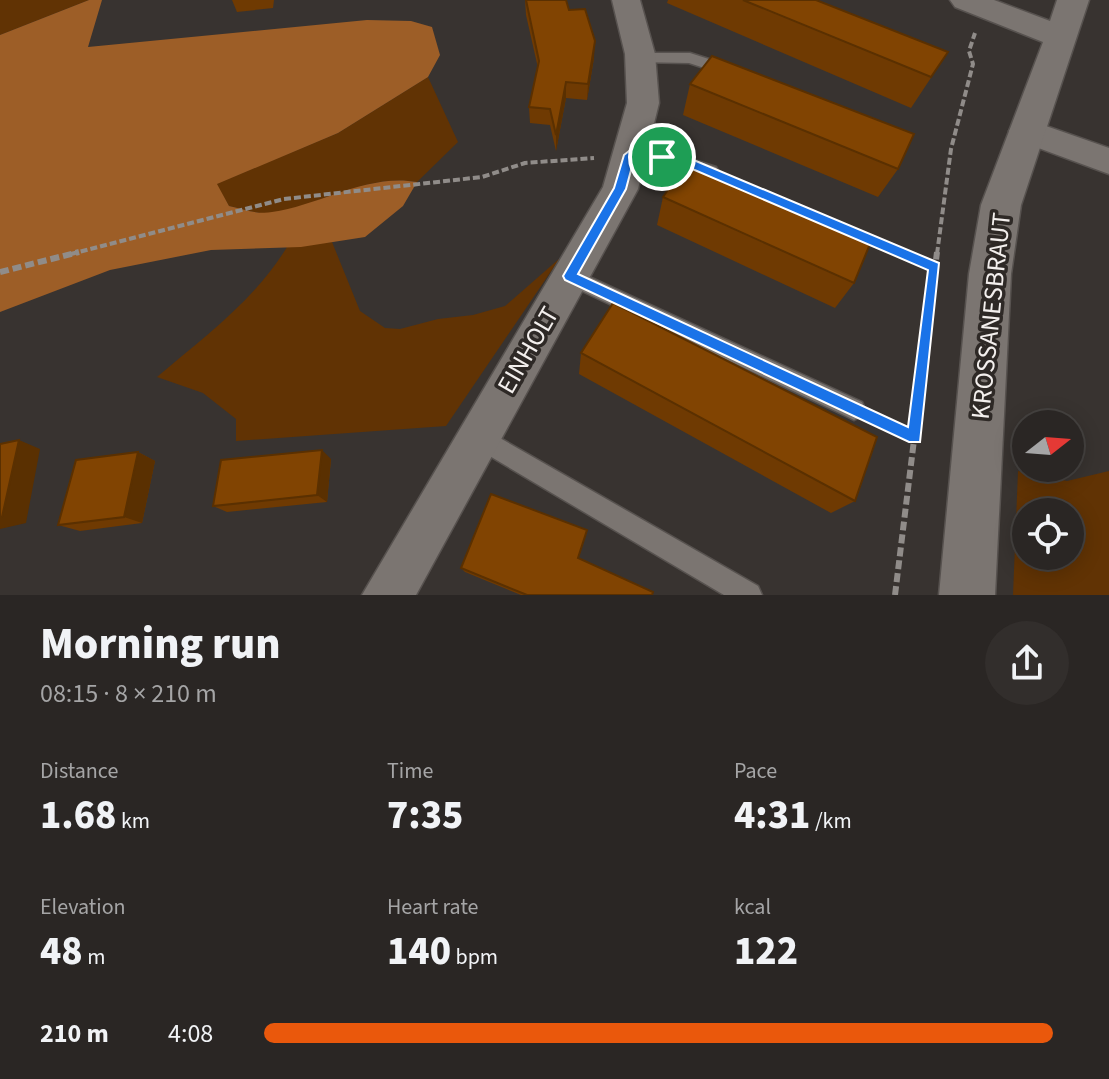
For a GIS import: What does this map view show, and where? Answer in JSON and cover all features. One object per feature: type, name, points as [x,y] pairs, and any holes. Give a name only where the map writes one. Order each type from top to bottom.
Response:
[{"type":"street","name":"EINHOLT","points":[[388,595],[620,189],[643,103],[640,58],[626,0]]},
{"type":"street","points":[[978,4],[1066,19]]},
{"type":"street","name":"KROSSANESBRAUT","points":[[967,595],[990,274],[1007,180],[1066,19]]},
{"type":"street","points":[[1026,131],[1109,161]]},
{"type":"lane","points":[[640,58],[690,58],[749,79]]},
{"type":"lane","points":[[630,150],[675,160],[721,176]]},
{"type":"lane","points":[[570,276],[854,409]]},
{"type":"lane","points":[[479,437],[749,595]]},
{"type":"path","points":[[895,595],[947,152],[973,64],[969,51],[978,4]]},
{"type":"path","points":[[0,272],[284,199],[482,177],[525,163],[584,161],[630,150]]},
{"type":"path","points":[[865,237],[934,267]]},
{"type":"path","points":[[854,409],[914,437]]},
{"type":"shaded area","points":[[0,0],[89,0],[0,35]]},
{"type":"shaded area","points":[[89,0],[102,0],[88,47],[367,20],[411,21],[432,27],[440,55],[428,77],[338,133],[217,184],[229,206],[267,213],[380,182],[417,182],[403,206],[365,237],[301,247],[211,250],[110,270],[0,312],[0,35]]},
{"type":"shaded area","points":[[428,77],[458,142],[417,182],[380,182],[267,213],[229,206],[216,184],[338,133]]},
{"type":"shaded area","points":[[332,242],[360,311],[385,328],[400,329],[505,306],[560,258],[446,426],[236,441],[236,419],[203,393],[157,377],[244,301],[287,247]]},
{"type":"shaded area","points":[[1109,471],[1109,595],[1013,595],[1014,570],[1084,570],[1084,498],[1017,498],[1018,482],[1084,482],[1084,477]]},
{"type":"building","points":[[526,0],[566,0],[569,10],[585,9],[595,41],[588,84],[566,82],[556,135],[550,109],[529,107],[539,61]]},
{"type":"building","points":[[743,0],[816,0],[948,52],[931,77]]},
{"type":"building","points":[[712,56],[914,134],[898,169],[690,84]]},
{"type":"building","points":[[688,161],[872,239],[854,283],[663,197]]},
{"type":"building","points":[[613,303],[877,437],[855,501],[581,353]]},
{"type":"building","points":[[19,440],[2,517],[0,517],[0,444]]},
{"type":"building","points":[[322,450],[317,495],[213,506],[221,460]]},
{"type":"building","points":[[138,452],[124,517],[58,525],[76,460]]},
{"type":"building","points":[[491,494],[587,530],[578,558],[653,592],[652,595],[527,595],[461,568]]},
{"type":"route","points":[[629,155],[662,157],[692,164],[934,267],[914,437],[570,276],[620,189],[629,155]]}]
